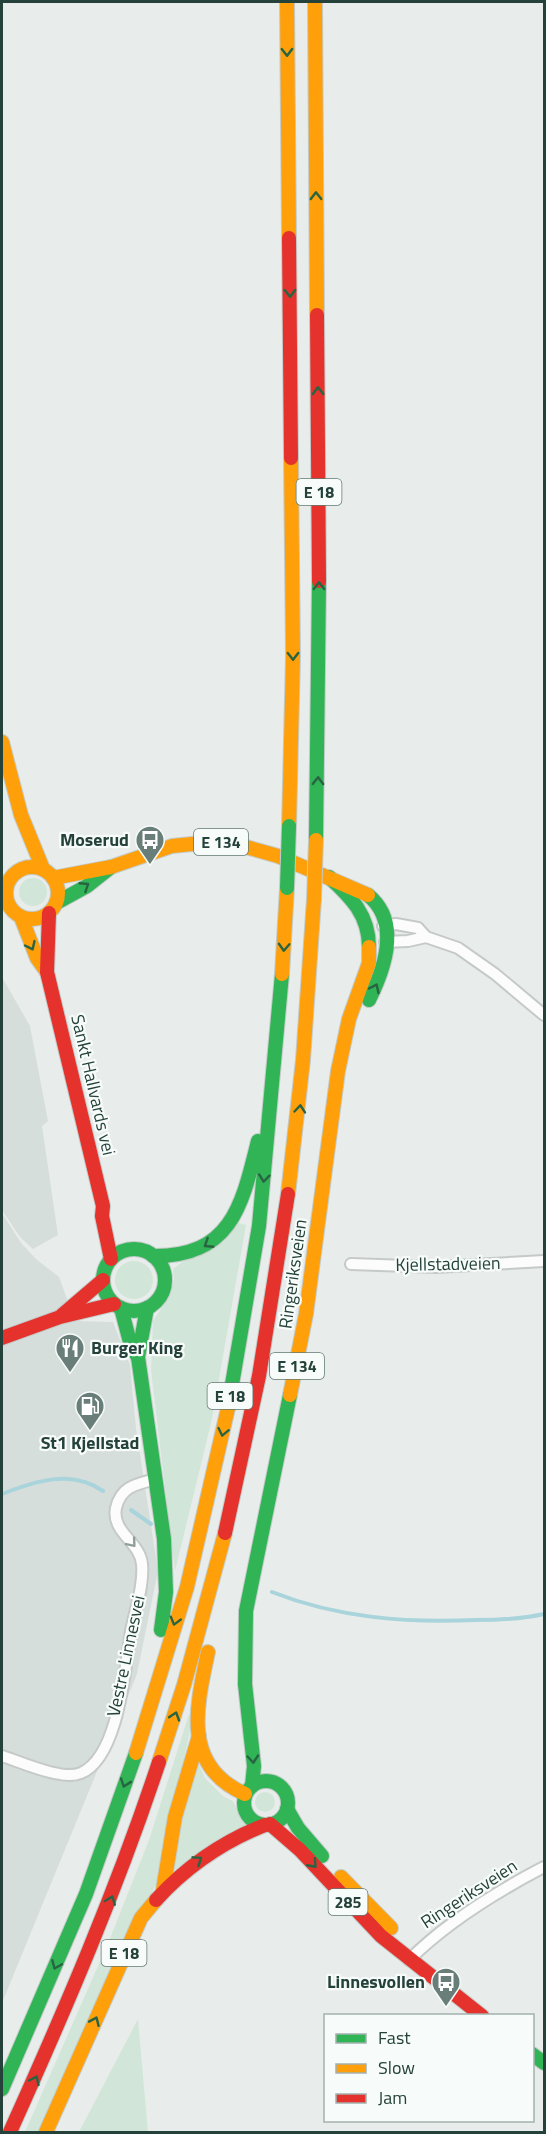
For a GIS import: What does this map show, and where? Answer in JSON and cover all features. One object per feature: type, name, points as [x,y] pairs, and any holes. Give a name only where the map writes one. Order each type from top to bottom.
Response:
[{"type":"main road","name":"E 18","points":[[2,2089],[69,1934],[144,1728],[202,1523],[239,1353],[258,1238],[278,1057],[287,888],[293,656],[287,2]]},
{"type":"main road","name":"E 18","points":[[10,2133],[61,2023],[128,1856],[189,1674],[224,1545],[250,1431],[280,1268],[297,1143],[307,1035],[316,840],[319,548],[315,2]]},
{"type":"main road","points":[[2,742],[21,815],[48,874],[58,890],[53,908]]},
{"type":"main road","points":[[21,815],[19,858],[6,895],[9,906],[21,917]]},
{"type":"main road","name":"Ringeriksveien","points":[[48,874],[111,867],[164,847],[213,842],[265,850],[359,889],[371,898],[385,925],[387,942],[382,973],[346,1039]]},
{"type":"main road","name":"E 134","points":[[19,858],[30,867],[48,874]]},
{"type":"main road","name":"Ringeriksveien","points":[[53,908],[111,867]]},
{"type":"main road","name":"Ringeriksveien","points":[[248,1790],[254,1767],[246,1707],[247,1691],[243,1649],[247,1601],[298,1362],[315,1253],[338,1071],[349,1019],[369,963],[369,936],[355,901],[328,877]]},
{"type":"main road","name":"E 134","points":[[21,917],[36,919],[53,908]]},
{"type":"main road","name":"Sankt Hallvards vei","points":[[53,908],[47,972],[103,1206],[102,1216],[111,1259]]},
{"type":"main road","name":"Sankt Hallvards vei","points":[[21,917],[37,958],[47,972]]},
{"type":"main road","name":"E 18","points":[[135,1250],[153,1256],[179,1255],[201,1249],[212,1243],[226,1227],[246,1182],[260,1133],[266,1082],[278,1057]]},
{"type":"main road","name":"Sankt Hallvards vei","points":[[103,1206],[135,1250]]},
{"type":"main road","points":[[60,1317],[103,1280],[105,1269],[111,1259],[120,1253],[135,1250]]},
{"type":"main road","name":"E 18","points":[[144,1728],[143,1695],[159,1639],[166,1592],[164,1539],[138,1357],[147,1308],[162,1293],[165,1280],[162,1267],[153,1256]]},
{"type":"main road","name":"E 18","points":[[103,1280],[105,1291],[118,1306],[131,1346],[138,1357]]},
{"type":"main road","points":[[2,1338],[60,1317],[118,1306],[134,1311],[147,1308]]},
{"type":"main road","name":"E 18","points":[[163,1890],[175,1817],[199,1734],[202,1679],[225,1588],[224,1545]]},
{"type":"main road","name":"Ringeriksveien","points":[[247,1691],[254,1706],[266,1750]]},
{"type":"main road","name":"E 18","points":[[199,1734],[203,1753],[212,1773],[226,1785],[248,1790]]},
{"type":"main road","points":[[270,1767],[274,1782]]},
{"type":"main road","points":[[248,1790],[266,1780],[274,1782],[285,1791],[287,1809],[281,1819],[267,1825]]},
{"type":"main road","name":"E 134","points":[[248,1790],[244,1806],[249,1817],[267,1825]]},
{"type":"main road","name":"Ringeriksveien","points":[[287,1809],[298,1828],[412,1957],[480,2014]]},
{"type":"main road","name":"E 18","points":[[46,2133],[129,1940],[141,1918],[163,1890],[201,1857],[267,1825]]},
{"type":"main road","name":"Ringeriksveien","points":[[267,1825],[303,1852],[368,1922],[412,1957]]},
{"type":"street","points":[[369,936],[385,925],[396,924],[418,928],[426,936],[467,953],[544,1015]]},
{"type":"street","points":[[369,936],[387,942],[426,936]]},
{"type":"street","name":"Kjellstadveien","points":[[351,1264],[436,1267],[544,1261]]},
{"type":"street","name":"Vestre Linnesvei","points":[[2,1756],[70,1775],[82,1773],[96,1761],[110,1733],[126,1675],[140,1590],[141,1557],[117,1523],[115,1510],[119,1499],[131,1485],[156,1479]]},
{"type":"street","name":"Ringeriksveien","points":[[412,1957],[470,1911],[544,1868]]},
{"type":"shaded area","points":[[2,977],[30,1026],[48,1121],[42,1126],[58,1235],[33,1249],[20,1237],[2,1210]]},
{"type":"shaded area","points":[[2,1213],[21,1243],[36,1259],[59,1277],[75,1321],[113,1322],[130,1365],[136,1428],[158,1571],[137,1674],[2,2003]]},
{"type":"green space","points":[[33,878],[43,882],[47,892],[43,902],[33,906],[23,902],[19,892],[23,882]]},
{"type":"green space","points":[[236,1222],[246,1225],[212,1419],[175,1571],[151,1370],[153,1321],[170,1295],[174,1279],[173,1269]]},
{"type":"green space","points":[[134,1261],[141,1262],[147,1267],[152,1273],[152,1287],[147,1293],[141,1298],[134,1299],[127,1298],[121,1293],[116,1287],[115,1280],[116,1273],[121,1267],[127,1262]]},
{"type":"green space","points":[[189,1714],[193,1716],[159,1878],[40,2132],[25,2132],[109,1941],[149,1840]]},
{"type":"green space","points":[[198,1763],[205,1778],[224,1797],[233,1801],[243,1822],[248,1826],[174,1870],[178,1836]]},
{"type":"green space","points":[[265,1792],[272,1795],[275,1802],[272,1809],[265,1812],[258,1809],[255,1802],[258,1795]]},
{"type":"green space","points":[[138,2019],[148,2132],[79,2132]]},
{"type":"waterway","points":[[2,1494],[53,1479],[78,1480],[103,1491]]},
{"type":"waterway","points":[[131,1510],[151,1524]]},
{"type":"waterway","points":[[272,1592],[322,1608],[372,1617],[450,1621],[493,1620],[544,1614]]},
{"type":"traffic: fast","points":[[316,840],[319,581]]},
{"type":"traffic: fast","points":[[287,888],[289,826]]},
{"type":"traffic: fast","points":[[56,903],[87,886],[111,867]]},
{"type":"traffic: fast","points":[[329,877],[357,907],[366,925],[369,947]]},
{"type":"traffic: fast","points":[[368,895],[378,906],[387,932],[384,960],[369,1000]]},
{"type":"traffic: fast","points":[[228,1408],[259,1226],[282,974]]},
{"type":"traffic: fast","points":[[153,1256],[179,1254],[200,1248],[216,1237],[229,1223],[246,1187],[258,1141]]},
{"type":"traffic: fast","points":[[134,1249],[156,1258],[165,1280],[156,1302],[134,1311],[112,1302],[103,1280],[112,1258],[134,1249]]},
{"type":"traffic: fast","points":[[121,1308],[131,1346],[138,1357]]},
{"type":"traffic: fast","points":[[147,1308],[138,1357],[164,1539],[166,1592],[161,1630]]},
{"type":"traffic: fast","points":[[252,1786],[254,1766],[245,1684],[246,1611],[290,1395]]},
{"type":"traffic: fast","points":[[2,2089],[86,1894],[136,1753]]},
{"type":"traffic: fast","points":[[266,1781],[282,1787],[288,1803],[282,1819],[266,1825],[250,1819],[244,1803],[250,1787],[266,1781]]},
{"type":"traffic: fast","points":[[287,1809],[298,1828],[322,1856]]},
{"type":"traffic: fast","points":[[534,2056],[544,2063]]},
{"type":"traffic: slow","points":[[287,2],[289,238]]},
{"type":"traffic: slow","points":[[315,2],[317,315]]},
{"type":"traffic: slow","points":[[289,826],[293,656],[291,458]]},
{"type":"traffic: slow","points":[[2,742],[21,815],[43,869]]},
{"type":"traffic: slow","points":[[314,899],[316,840]]},
{"type":"traffic: slow","points":[[53,878],[111,867],[172,846],[212,842],[246,847],[278,856],[368,895]]},
{"type":"traffic: slow","points":[[27,867],[37,867],[46,871],[54,879],[58,893],[54,907],[46,915],[37,919],[27,919],[18,915],[10,907],[6,898],[6,888],[10,879],[18,871],[27,867]]},
{"type":"traffic: slow","points":[[282,974],[287,888]]},
{"type":"traffic: slow","points":[[288,1194],[303,1060],[314,899]]},
{"type":"traffic: slow","points":[[21,917],[37,958],[47,972]]},
{"type":"traffic: slow","points":[[290,1395],[306,1314],[338,1071],[349,1019],[369,963],[369,947]]},
{"type":"traffic: slow","points":[[136,1753],[187,1587],[228,1408]]},
{"type":"traffic: slow","points":[[159,1762],[184,1685],[225,1533]]},
{"type":"traffic: slow","points":[[208,1652],[198,1714],[198,1733],[202,1752],[211,1768],[225,1782],[245,1794]]},
{"type":"traffic: slow","points":[[163,1890],[175,1817],[199,1736]]},
{"type":"traffic: slow","points":[[341,1877],[391,1928]]},
{"type":"traffic: slow","points":[[46,2132],[141,1918],[156,1900]]},
{"type":"traffic: jam","points":[[289,238],[291,458]]},
{"type":"traffic: jam","points":[[317,315],[319,581]]},
{"type":"traffic: jam","points":[[49,913],[47,972],[103,1206],[102,1216],[111,1259]]},
{"type":"traffic: jam","points":[[225,1533],[259,1376],[288,1194]]},
{"type":"traffic: jam","points":[[62,1315],[103,1280]]},
{"type":"traffic: jam","points":[[2,1338],[60,1317],[114,1304]]},
{"type":"traffic: jam","points":[[10,2132],[89,1949],[126,1856],[159,1762]]},
{"type":"traffic: jam","points":[[270,1824],[300,1850],[381,1936],[479,2014]]},
{"type":"traffic: jam","points":[[156,1900],[180,1876],[206,1856],[234,1839],[265,1825]]},
{"type":"place","name":"Moserud","points":[[150,866]]},
{"type":"place","name":"Burger King","points":[[70,1374]]},
{"type":"place","name":"St1 Kjellstad","points":[[90,1432]]},
{"type":"place","name":"Linnesvollen","points":[[446,2008]]}]
